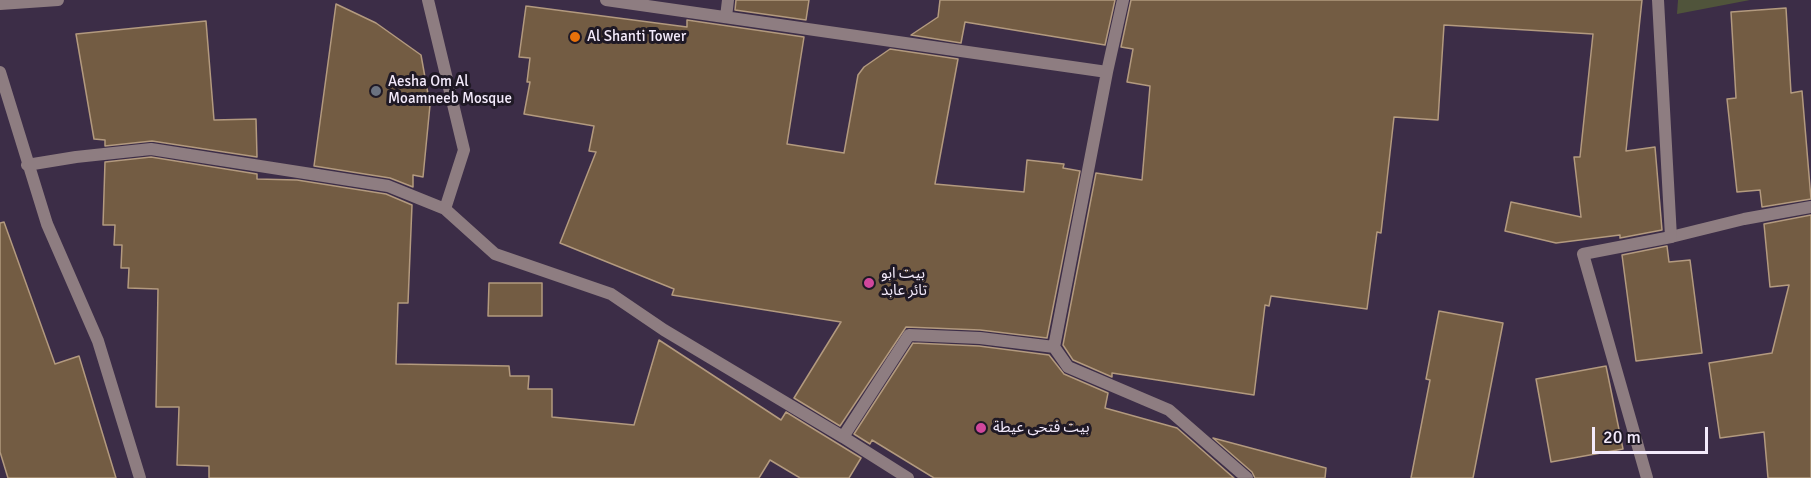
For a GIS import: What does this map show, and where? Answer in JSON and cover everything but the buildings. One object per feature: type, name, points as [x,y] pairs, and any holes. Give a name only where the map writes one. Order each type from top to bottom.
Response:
[{"type":"street","points":[[0,4],[58,0]]},
{"type":"street","points":[[428,0],[464,150],[445,209]]},
{"type":"street","points":[[606,0],[1107,72]]},
{"type":"street","points":[[726,17],[728,0]]},
{"type":"street","points":[[1123,0],[1054,347],[1068,367],[1169,410],[1247,478]]},
{"type":"street","points":[[1658,0],[1671,237]]},
{"type":"street","points":[[0,72],[47,224],[98,341],[140,478]]},
{"type":"street","points":[[27,165],[151,149],[388,186],[445,209],[495,254],[611,294],[664,330],[909,478]]},
{"type":"street","points":[[1647,478],[1583,254],[1811,207]]},
{"type":"street","points":[[843,437],[909,335],[980,338],[1054,347]]},
{"type":"green space","points":[[1678,0],[1750,0],[1677,14]]},
{"type":"place","name":"Al Shanti Tower","points":[[575,37]]},
{"type":"place","name":"Aesha Om Al Moamneeb Mosque","points":[[376,91]]},
{"type":"place","name":"بيت ابو تائر عابد","points":[[869,283]]},
{"type":"place","name":"بيت فتحى عيطة","points":[[981,428]]}]
